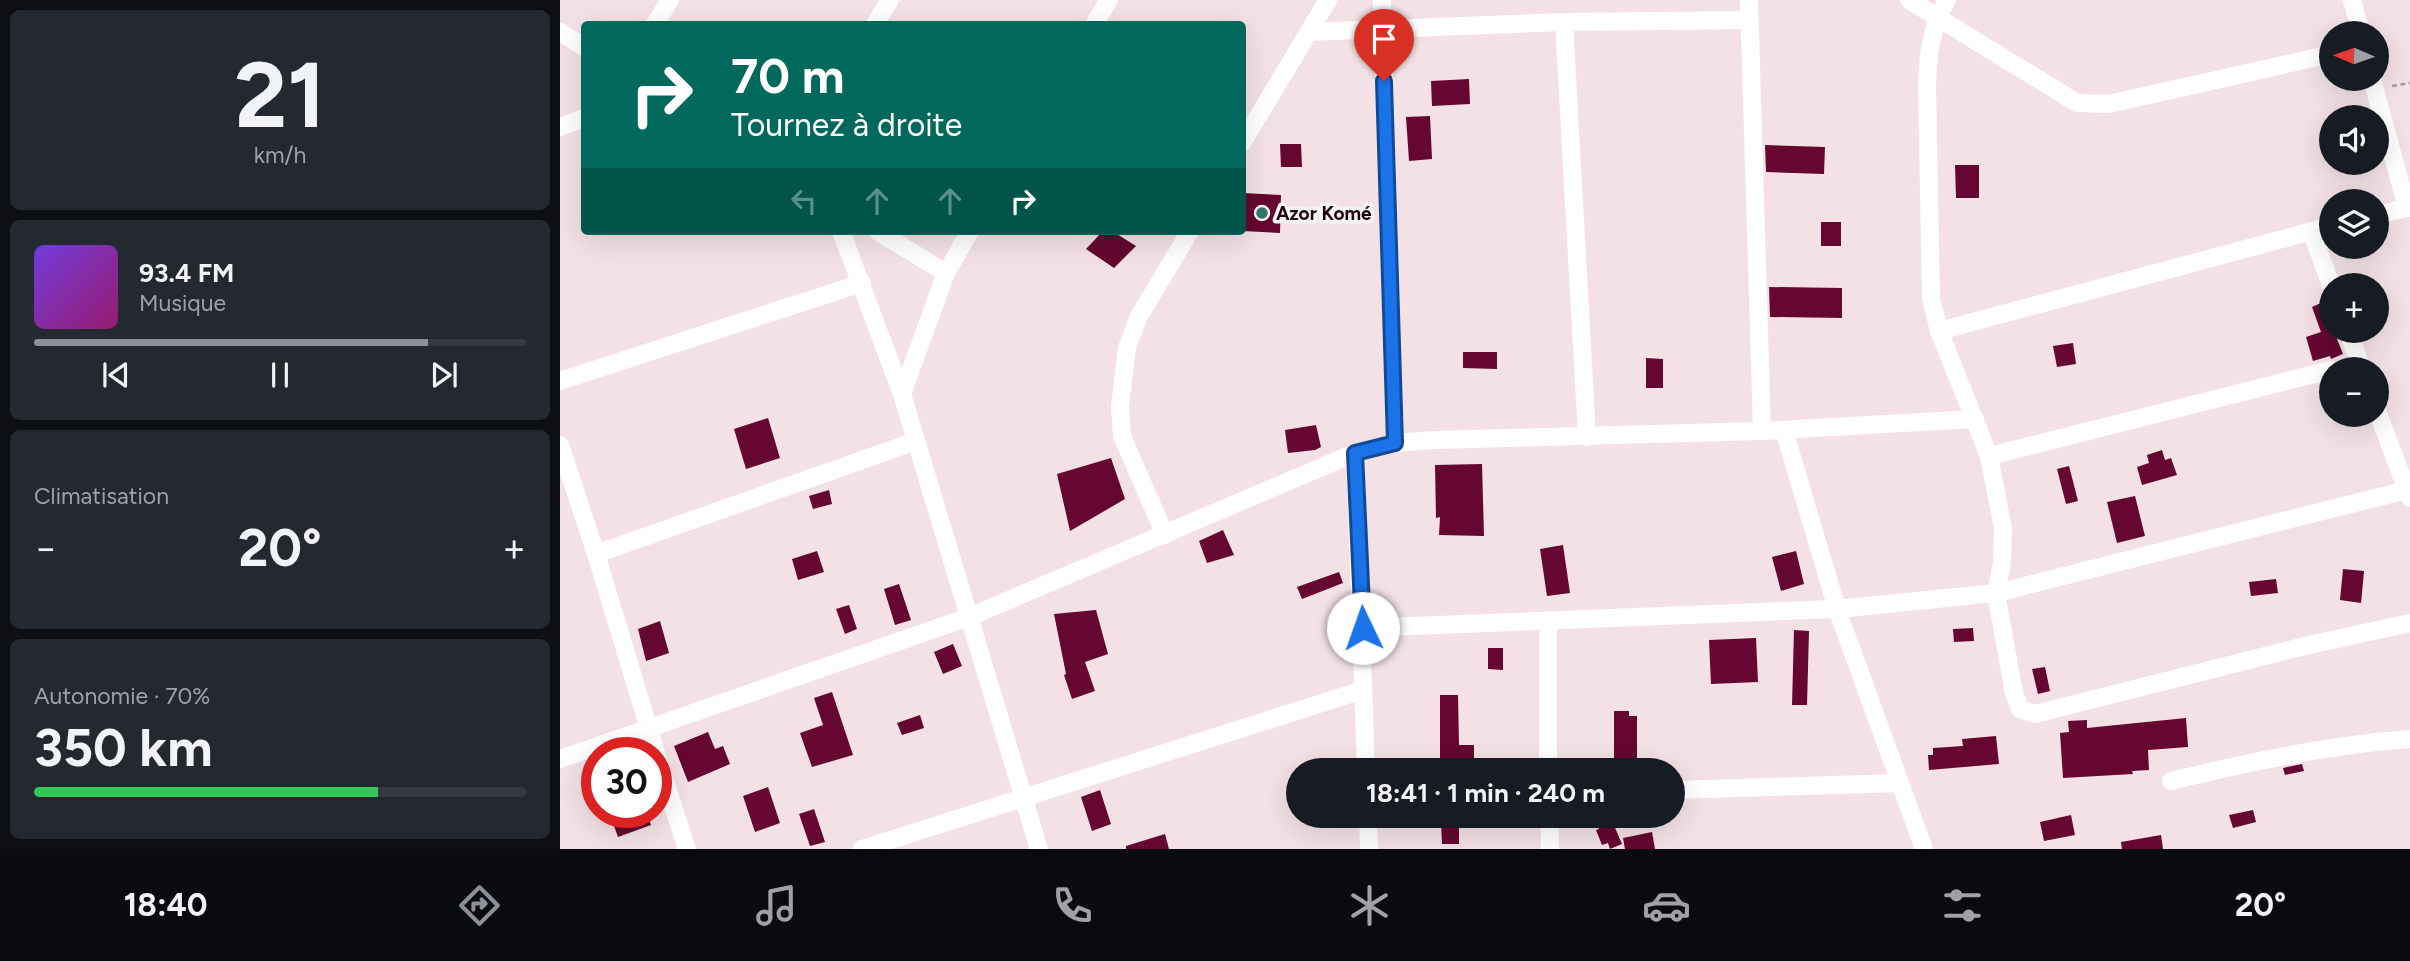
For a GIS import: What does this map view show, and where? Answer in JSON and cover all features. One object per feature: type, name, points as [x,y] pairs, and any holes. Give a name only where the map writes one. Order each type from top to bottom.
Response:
[{"type":"street","points":[[657,21],[670,0]]},
{"type":"street","points":[[877,21],[890,0]]},
{"type":"street","points":[[1096,21],[1109,0]]},
{"type":"street","points":[[1246,136],[1328,0]]},
{"type":"street","points":[[1382,0],[1395,443]]},
{"type":"street","points":[[1749,0],[1762,431]]},
{"type":"street","points":[[1909,0],[2077,103],[2109,104],[2319,57]]},
{"type":"street","points":[[1947,0],[1937,17],[1929,48],[1927,98],[1931,298],[1939,331],[1989,456],[2003,529],[2002,563],[1996,593],[2014,693],[2020,709],[2035,714],[2410,622]]},
{"type":"street","points":[[2352,0],[2358,21]]},
{"type":"street","points":[[1309,32],[1564,22],[1749,20]]},
{"type":"street","points":[[1564,22],[1587,437]]},
{"type":"street","points":[[560,32],[581,45]]},
{"type":"street","points":[[2375,91],[2408,208],[2389,212]]},
{"type":"street","points":[[560,127],[581,119]]},
{"type":"street","points":[[1939,331],[2319,228]]},
{"type":"street","points":[[2311,230],[2327,273]]},
{"type":"street","points":[[843,235],[902,394],[1039,849]]},
{"type":"street","points":[[884,235],[946,273]]},
{"type":"street","points":[[902,394],[946,273],[968,235]]},
{"type":"street","points":[[1165,535],[1122,436],[1120,407],[1127,348],[1138,318],[1188,235]]},
{"type":"street","points":[[560,381],[862,283]]},
{"type":"street","points":[[1989,456],[2319,374]]},
{"type":"street","points":[[560,759],[969,617],[1355,453],[1395,443],[1762,431],[1975,419]]},
{"type":"street","points":[[1363,628],[1838,609],[1996,593],[2408,494],[2383,427]]},
{"type":"street","points":[[1784,430],[1838,609],[1924,849]]},
{"type":"street","points":[[596,554],[916,441]]},
{"type":"street","points":[[560,445],[596,554],[650,737]]},
{"type":"street","points":[[1355,453],[1366,758]]},
{"type":"street","points":[[1548,620],[1548,758]]},
{"type":"street","points":[[862,849],[1363,690]]},
{"type":"street","points":[[2171,781],[2294,753],[2358,743],[2410,739]]},
{"type":"street","points":[[1685,790],[1900,783]]},
{"type":"street","points":[[672,803],[687,849]]},
{"type":"street","points":[[1368,828],[1369,849]]},
{"type":"street","points":[[1549,828],[1550,849]]},
{"type":"building","points":[[1469,79],[1470,104],[1432,106],[1431,81]]},
{"type":"building","points":[[1430,116],[1432,159],[1409,161],[1406,117]]},
{"type":"building","points":[[1280,144],[1301,144],[1302,167],[1281,167]]},
{"type":"building","points":[[1765,145],[1825,147],[1824,174],[1766,172]]},
{"type":"building","points":[[1955,165],[1979,165],[1979,198],[1956,198]]},
{"type":"building","name":"Azor Komé","points":[[1246,193],[1281,195],[1280,233],[1246,231]]},
{"type":"building","points":[[1821,222],[1841,222],[1841,246],[1821,246]]},
{"type":"building","points":[[1099,235],[1118,235],[1136,246],[1114,268],[1086,249]]},
{"type":"building","points":[[1769,287],[1842,288],[1842,318],[1770,317]]},
{"type":"building","points":[[2319,304],[2319,326],[2312,307]]},
{"type":"building","points":[[2319,333],[2319,343],[2339,343],[2343,354],[2319,357],[2313,361],[2306,337]]},
{"type":"building","points":[[2073,343],[2076,364],[2057,367],[2053,346]]},
{"type":"building","points":[[1463,352],[1497,352],[1497,369],[1463,368]]},
{"type":"building","points":[[1646,358],[1663,359],[1663,388],[1646,388]]},
{"type":"building","points":[[768,418],[780,458],[746,469],[734,429]]},
{"type":"building","points":[[1316,425],[1321,447],[1288,453],[1285,430]]},
{"type":"building","points":[[2162,450],[2165,460],[2171,458],[2177,475],[2142,485],[2137,467],[2149,463],[2147,455]]},
{"type":"building","points":[[1111,458],[1125,499],[1070,531],[1057,474]]},
{"type":"building","points":[[1482,464],[1484,536],[1439,535],[1435,465]]},
{"type":"building","points":[[2069,466],[2078,501],[2066,504],[2057,469]]},
{"type":"building","points":[[829,490],[832,504],[813,509],[809,496]]},
{"type":"building","points":[[2135,496],[2145,536],[2117,543],[2107,502]]},
{"type":"building","points":[[1223,530],[1234,555],[1207,563],[1199,541]]},
{"type":"building","points":[[1563,545],[1570,593],[1547,596],[1540,549]]},
{"type":"building","points":[[817,551],[824,572],[798,580],[792,559]]},
{"type":"building","points":[[1796,551],[1804,584],[1781,591],[1772,557]]},
{"type":"building","points":[[2343,569],[2364,571],[2361,603],[2340,600]]},
{"type":"building","points":[[1339,572],[1343,583],[1302,599],[1297,587]]},
{"type":"building","points":[[2276,579],[2278,593],[2251,596],[2249,582]]},
{"type":"building","points":[[899,584],[911,620],[895,625],[884,589]]},
{"type":"building","points":[[849,605],[857,629],[845,634],[836,609]]},
{"type":"building","points":[[1096,610],[1108,654],[1085,662],[1095,691],[1072,699],[1064,675],[1066,674],[1054,614]]},
{"type":"building","points":[[660,621],[669,653],[646,661],[638,629]]},
{"type":"building","points":[[1973,628],[1974,641],[1954,642],[1953,629]]},
{"type":"building","points":[[1794,630],[1809,631],[1807,705],[1792,705]]},
{"type":"building","points":[[1756,638],[1758,682],[1711,684],[1709,640]]},
{"type":"building","points":[[953,644],[962,666],[943,674],[934,652]]},
{"type":"building","points":[[1488,648],[1503,648],[1503,670],[1488,669]]},
{"type":"building","points":[[2045,667],[2050,691],[2038,694],[2032,669]]},
{"type":"building","points":[[832,692],[853,755],[812,767],[800,733],[823,725],[814,698]]},
{"type":"building","points":[[1440,695],[1458,695],[1459,745],[1474,745],[1474,758],[1440,758]]},
{"type":"building","points":[[1614,711],[1629,711],[1629,716],[1637,716],[1637,758],[1614,758]]},
{"type":"building","points":[[920,715],[924,728],[902,735],[897,723]]},
{"type":"building","points":[[2186,718],[2188,747],[2148,750],[2149,770],[2132,771],[2133,774],[2063,778],[2060,733],[2069,732],[2068,721],[2087,720],[2087,728]]},
{"type":"building","points":[[708,732],[715,749],[723,746],[730,764],[688,782],[674,746]]},
{"type":"building","points":[[1996,736],[1999,764],[1929,770],[1928,755],[1933,755],[1933,748],[1963,746],[1962,739]]},
{"type":"building","points":[[2302,764],[2304,771],[2285,775],[2283,768]]},
{"type":"building","points":[[768,787],[780,823],[755,832],[743,796]]},
{"type":"building","points":[[1100,790],[1111,824],[1092,831],[1081,797]]},
{"type":"building","points":[[814,809],[825,842],[810,846],[799,814]]},
{"type":"building","points":[[2253,810],[2256,822],[2233,828],[2229,815]]},
{"type":"building","points":[[2071,815],[2075,835],[2044,841],[2040,822]]},
{"type":"building","points":[[615,828],[643,828],[618,837]]},
{"type":"building","points":[[1441,828],[1459,828],[1459,844],[1442,844]]},
{"type":"building","points":[[1615,828],[1622,844],[1610,849],[1608,843],[1602,845],[1596,830]]},
{"type":"building","points":[[1652,832],[1655,849],[1625,849],[1623,838]]},
{"type":"building","points":[[1165,834],[1169,849],[1126,849],[1126,846]]},
{"type":"building","points":[[2161,835],[2163,849],[2122,849],[2121,842]]},
{"type":"place","name":"Azor Komé","points":[[1262,213]]},
{"type":"route","points":[[1363,628],[1355,453],[1395,443],[1384,81]]}]
